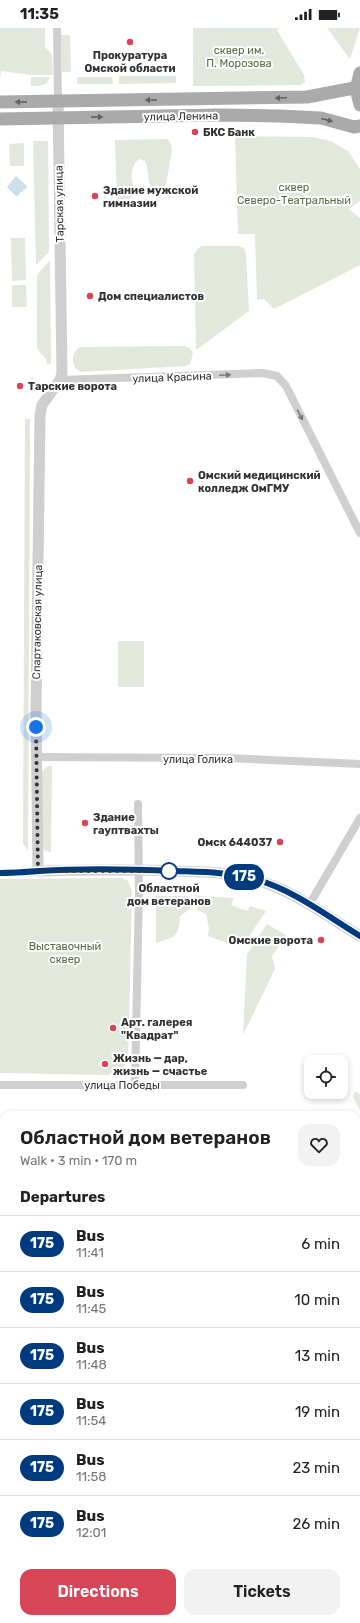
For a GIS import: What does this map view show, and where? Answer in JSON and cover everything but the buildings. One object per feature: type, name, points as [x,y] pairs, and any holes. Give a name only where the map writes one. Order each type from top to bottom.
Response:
[{"type":"main road","points":[[360,73],[358,88],[360,104]]},
{"type":"main road","name":"улица Ленина","points":[[0,102],[280,98],[320,95],[358,88]]},
{"type":"main road","points":[[189,99],[190,116]]},
{"type":"main road","name":"улица Ленина","points":[[0,119],[190,116],[305,117],[321,118],[354,126],[360,126]]},
{"type":"street","name":"Тарская улица","points":[[57,28],[62,370],[60,380]]},
{"type":"street","name":"улица Красина","points":[[60,380],[263,373],[272,374],[286,386],[360,533]]},
{"type":"street","name":"Спартаковская улица","points":[[38,871],[36,758],[40,415],[42,405],[46,398],[60,380]]},
{"type":"street","name":"улица Голика","points":[[36,758],[227,758],[360,764]]},
{"type":"street","points":[[135,1085],[138,804]]},
{"type":"street","points":[[309,905],[360,818]]},
{"type":"street","points":[[0,873],[138,870],[213,872],[235,875],[254,879],[271,885],[309,905],[360,936]]},
{"type":"street","name":"улица Победы","points":[[0,1085],[243,1085]]},
{"type":"green space","points":[[0,28],[45,28],[45,47],[52,54],[53,75],[31,75],[1,71],[0,78]]},
{"type":"green space","name":"сквер им. П. Морозова","points":[[193,28],[280,28],[277,30],[304,75],[305,82],[301,85],[193,86]]},
{"type":"green space","points":[[327,28],[360,28],[350,59]]},
{"type":"green space","points":[[61,35],[70,35],[71,72],[62,72]]},
{"type":"green space","points":[[119,76],[176,76],[176,83],[119,84]]},
{"type":"green space","points":[[31,77],[50,77],[45,84],[31,86]]},
{"type":"green space","points":[[77,77],[112,77],[113,84],[77,84]]},
{"type":"green space","name":"сквер Северо-Театральный","points":[[235,136],[311,137],[331,141],[348,151],[360,169],[360,201],[349,209],[360,218],[360,265],[274,309],[264,299],[257,300],[255,234],[238,234]]},
{"type":"green space","points":[[168,139],[172,150],[165,190],[160,194],[155,193],[150,186],[145,161],[140,159],[133,166],[132,170],[135,195],[123,204],[117,204],[115,140]]},
{"type":"green space","points":[[33,141],[48,141],[49,252],[36,265]]},
{"type":"green space","points":[[24,143],[24,166],[10,166],[9,144]]},
{"type":"green space","points":[[11,238],[25,238],[26,280],[12,281]]},
{"type":"green space","points":[[202,246],[238,246],[244,248],[246,254],[249,311],[196,350],[194,255],[197,249]]},
{"type":"green space","points":[[50,260],[51,364],[47,364],[46,359],[37,349],[37,275]]},
{"type":"green space","points":[[12,285],[26,285],[27,307],[12,307]]},
{"type":"green space","points":[[184,346],[190,348],[193,354],[190,364],[185,366],[82,372],[75,368],[73,360],[75,352],[81,347]]},
{"type":"green space","points":[[25,419],[30,419],[28,851],[23,843]]},
{"type":"green space","points":[[118,641],[144,641],[144,687],[118,687]]},
{"type":"green space","points":[[47,766],[52,766],[51,852],[45,851],[43,847],[41,775]]},
{"type":"green space","name":"Выставочный сквер","points":[[122,878],[128,881],[132,891],[128,1062],[116,1073],[108,1075],[0,1073],[0,879]]},
{"type":"green space","points":[[156,896],[190,896],[190,909],[180,916],[178,929],[175,935],[156,943]]},
{"type":"green space","points":[[197,896],[234,898],[231,905],[247,911],[250,906],[266,911],[250,935],[235,946],[208,936],[209,929],[206,914],[197,910]]},
{"type":"green space","points":[[267,924],[286,935],[272,956],[275,969],[243,1035],[247,954]]},
{"type":"green space","points":[[355,1091],[360,1094],[360,1111],[353,1096]]},
{"type":"shaded area","points":[[16,176],[27,186],[23,192],[20,192],[19,195],[16,196],[7,187]]},
{"type":"bus line","name":"175","points":[[0,873],[68,870],[153,870],[213,872],[235,875],[254,879],[271,885],[297,898],[360,936]]},
{"type":"place","name":"Прокуратура Омской области","points":[[130,42]]},
{"type":"place","name":"БКС Банк","points":[[195,132]]},
{"type":"place","name":"Здание мужской гимназии","points":[[95,196]]},
{"type":"place","name":"Дом специалистов","points":[[90,296]]},
{"type":"place","name":"Тарские ворота","points":[[20,386]]},
{"type":"place","name":"Омский медицинский колледж ОмГМУ","points":[[190,481]]},
{"type":"place","name":"Здание гауптвахты","points":[[85,823]]},
{"type":"place","name":"Омск 644037","points":[[280,842]]},
{"type":"place","name":"Областной дом ветеранов","points":[[169,871]]},
{"type":"place","name":"Омские ворота","points":[[321,940]]},
{"type":"place","name":"Арт. галерея \"Квадрат\"","points":[[113,1028]]},
{"type":"place","name":"Жизнь — дар, жизнь — счастье","points":[[105,1064]]},
{"type":"route","points":[[36,727],[38,871],[169,871]]}]
